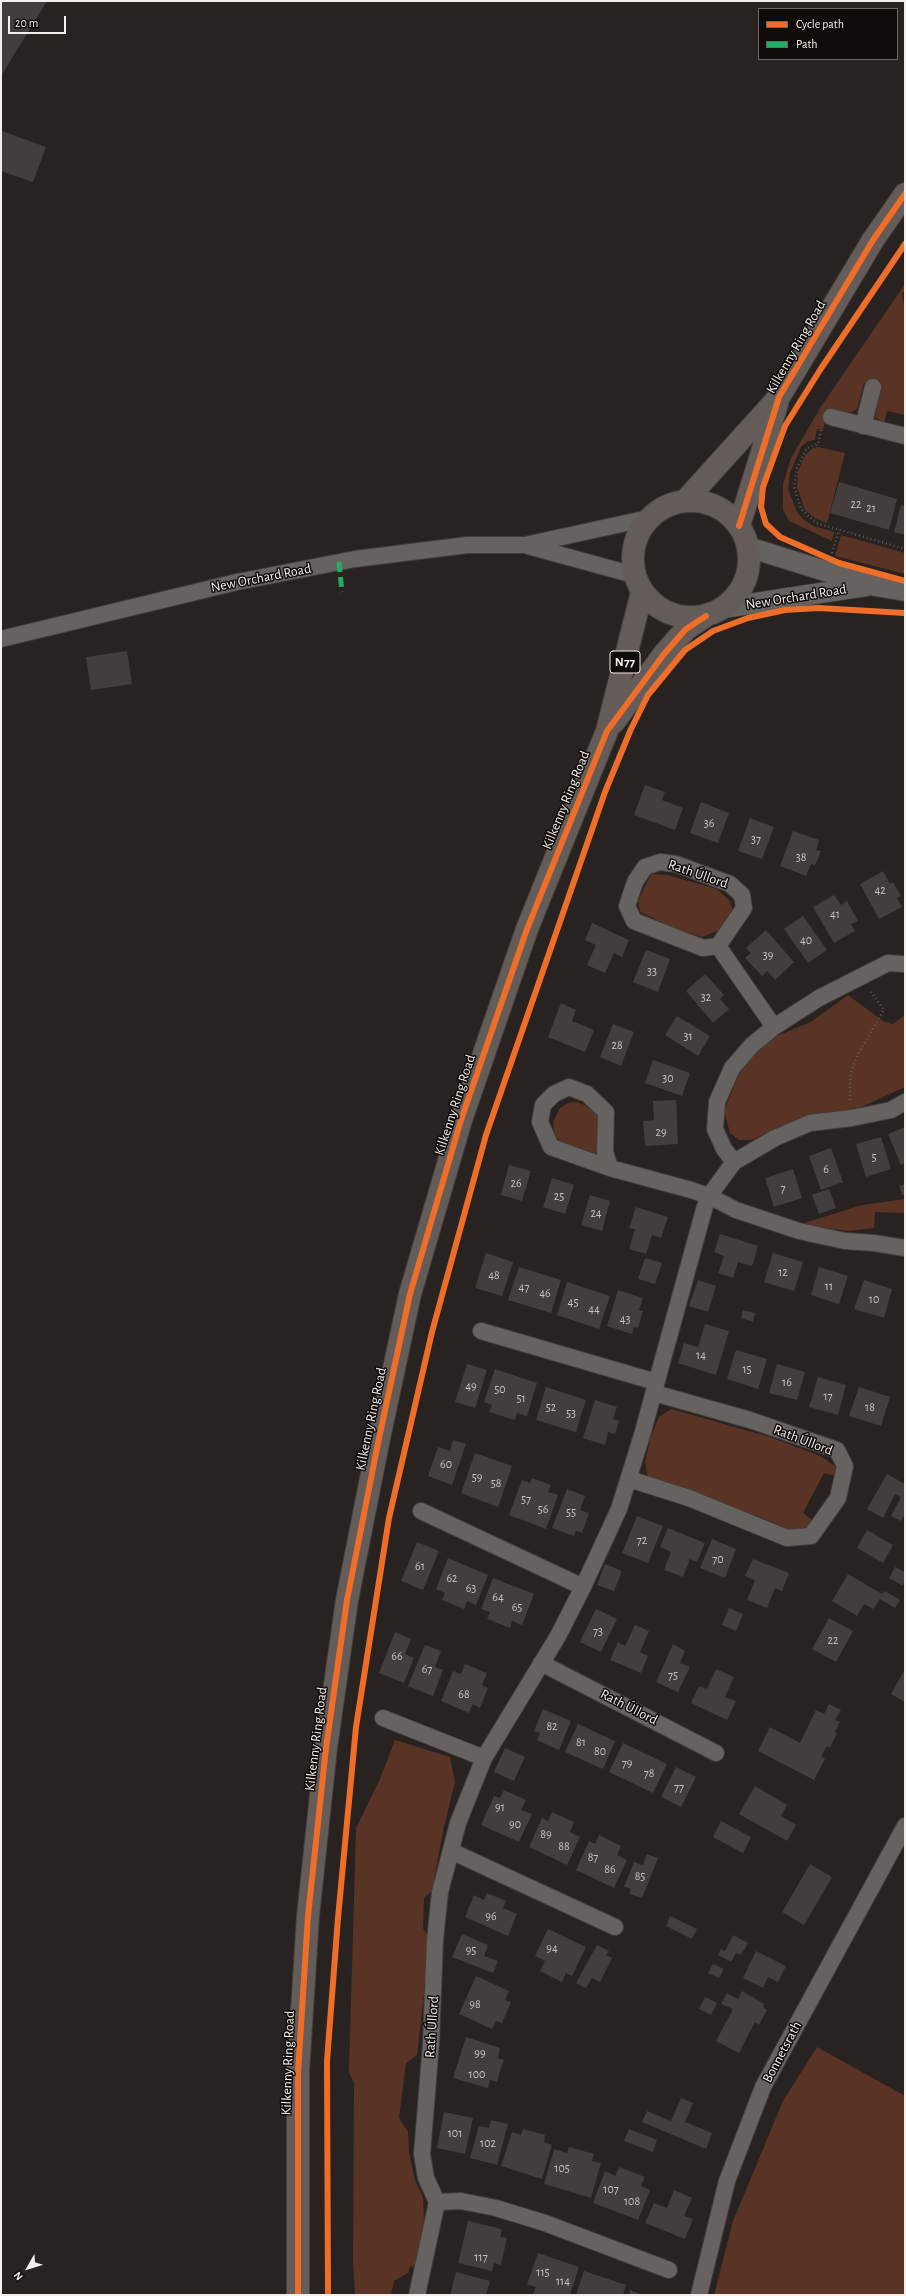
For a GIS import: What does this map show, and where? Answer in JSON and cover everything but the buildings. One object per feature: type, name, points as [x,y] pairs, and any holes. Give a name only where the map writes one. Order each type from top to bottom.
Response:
[{"type":"main road","name":"Kilkenny Ring Road","points":[[685,501],[779,398],[873,240],[905,194]]},
{"type":"main road","name":"Kilkenny Ring Road","points":[[739,526],[779,398]]},
{"type":"main road","name":"N77","points":[[638,584],[632,551],[638,533],[649,518],[667,506],[685,501],[700,502],[722,510],[739,526],[748,547],[748,569],[741,590],[714,612]]},
{"type":"main road","name":"Kilkenny Ring Road","points":[[298,2295],[298,2073],[308,1916],[326,1748],[347,1600],[375,1458],[410,1294],[461,1120],[527,929],[607,731],[638,584]]},
{"type":"main road","points":[[638,584],[662,610],[682,617],[714,612]]},
{"type":"main road","name":"Kilkenny Ring Road","points":[[607,731],[664,654],[686,629],[714,612]]},
{"type":"street","points":[[863,426],[872,388]]},
{"type":"street","points":[[832,418],[905,436]]},
{"type":"street","name":"New Orchard Road","points":[[1,639],[237,582],[355,559],[467,545],[525,545],[649,518]]},
{"type":"street","name":"New Orchard Road","points":[[525,545],[638,584]]},
{"type":"street","name":"New Orchard Road","points":[[748,547],[870,585],[905,591]]},
{"type":"street","name":"New Orchard Road","points":[[714,612],[870,585]]},
{"type":"street","name":"Rath Úllord","points":[[660,862],[676,864],[730,884],[742,895],[744,908],[718,946],[703,948],[634,921],[627,906],[635,882],[646,867],[660,862]]},
{"type":"street","points":[[718,946],[774,1027]]},
{"type":"street","points":[[734,1162],[724,1149],[715,1129],[717,1102],[732,1068],[752,1045],[774,1027],[819,998],[888,963],[905,964]]},
{"type":"street","points":[[610,1168],[605,1152],[606,1112],[587,1094],[569,1087],[554,1094],[543,1105],[540,1122],[551,1147],[610,1168],[709,1196],[736,1210],[799,1231],[845,1241],[874,1243],[905,1248]]},
{"type":"street","name":"Rath Úllord","points":[[437,2202],[426,2178],[422,2154],[432,2043],[439,1898],[458,1823],[484,1758],[541,1663],[584,1587],[619,1509],[629,1480],[709,1196],[734,1162],[775,1138],[810,1123],[852,1118],[891,1110],[905,1102]]},
{"type":"street","name":"Rath Úllord","points":[[481,1331],[655,1387],[837,1450],[845,1466],[838,1498],[812,1536],[787,1538],[689,1498],[629,1480]]},
{"type":"street","points":[[421,1511],[584,1587]]},
{"type":"street","name":"Rath Úllord","points":[[541,1663],[716,1752]]},
{"type":"street","points":[[383,1718],[484,1758]]},
{"type":"street","name":"Bonnetsrath","points":[[699,2295],[727,2181],[763,2087],[905,1826]]},
{"type":"street","points":[[451,1851],[615,1927]]},
{"type":"street","points":[[417,2295],[437,2202],[460,2201],[496,2208],[545,2223],[669,2270]]},
{"type":"path","points":[[832,418],[820,431],[818,444],[806,448],[802,454],[794,477],[796,500],[808,518],[816,523],[905,549]]},
{"type":"path","points":[[823,556],[832,560],[839,530]]},
{"type":"path","points":[[852,1118],[850,1092],[852,1069],[858,1054],[884,1010],[860,976]]},
{"type":"shaded area","points":[[905,284],[905,292],[902,293],[905,310],[905,415],[887,411],[884,423],[875,417],[881,386],[864,383],[857,409],[850,413],[828,409],[823,430],[817,429],[815,440],[808,441],[801,447],[790,473],[788,489],[797,512],[804,520],[814,526],[834,532],[832,541],[789,521],[783,510],[783,484],[791,458],[820,408]]},
{"type":"shaded area","points":[[818,447],[845,453],[827,523],[816,519],[805,510],[797,487],[798,471],[805,455],[813,448]]},
{"type":"shaded area","points":[[841,535],[905,553],[905,574],[835,556]]},
{"type":"shaded area","points":[[651,874],[667,875],[717,889],[730,901],[734,915],[720,930],[702,937],[676,929],[640,912],[638,901]]},
{"type":"shaded area","points":[[848,995],[883,1021],[893,1024],[905,1015],[905,1087],[859,1108],[803,1117],[751,1140],[739,1140],[730,1133],[724,1111],[742,1067],[772,1038],[811,1022]]},
{"type":"shaded area","points":[[577,1102],[596,1112],[599,1121],[598,1153],[594,1156],[562,1143],[554,1135],[553,1122],[560,1108],[568,1103]]},
{"type":"shaded area","points":[[905,1199],[905,1213],[875,1212],[874,1228],[848,1231],[801,1224],[862,1205]]},
{"type":"shaded area","points":[[671,1409],[770,1437],[820,1456],[835,1466],[836,1476],[824,1473],[803,1513],[813,1521],[811,1525],[803,1529],[790,1530],[760,1517],[648,1477],[645,1462],[651,1436],[659,1417]]},
{"type":"shaded area","points":[[395,1740],[450,1757],[455,1782],[443,1831],[432,1891],[424,1898],[423,1928],[429,1938],[424,1994],[417,2055],[406,2063],[399,2118],[408,2132],[409,2152],[415,2180],[423,2197],[424,2219],[415,2267],[410,2266],[408,2273],[394,2281],[391,2295],[355,2295],[353,2262],[354,2083],[349,2072],[356,1828],[380,1779]]},
{"type":"shaded area","points":[[817,2047],[905,2096],[905,2295],[714,2295],[733,2221],[783,2101]]},
{"type":"marked path","points":[[339,562],[342,592]]},
{"type":"cycle path","points":[[739,526],[779,397],[873,240],[905,194]]},
{"type":"cycle path","points":[[905,244],[820,370],[785,426],[763,487],[761,507],[766,524],[780,537],[839,563],[905,581]]},
{"type":"cycle path","points":[[328,2295],[327,2061],[338,1918],[356,1727],[389,1518],[432,1332],[486,1135],[605,792],[631,729],[648,695],[685,650],[713,631],[748,618],[785,610],[818,608],[905,613]]},
{"type":"cycle path","points":[[298,2295],[298,2073],[308,1916],[326,1748],[347,1600],[378,1443],[410,1294],[461,1120],[527,929],[607,731],[664,654],[686,629],[706,616]]}]
